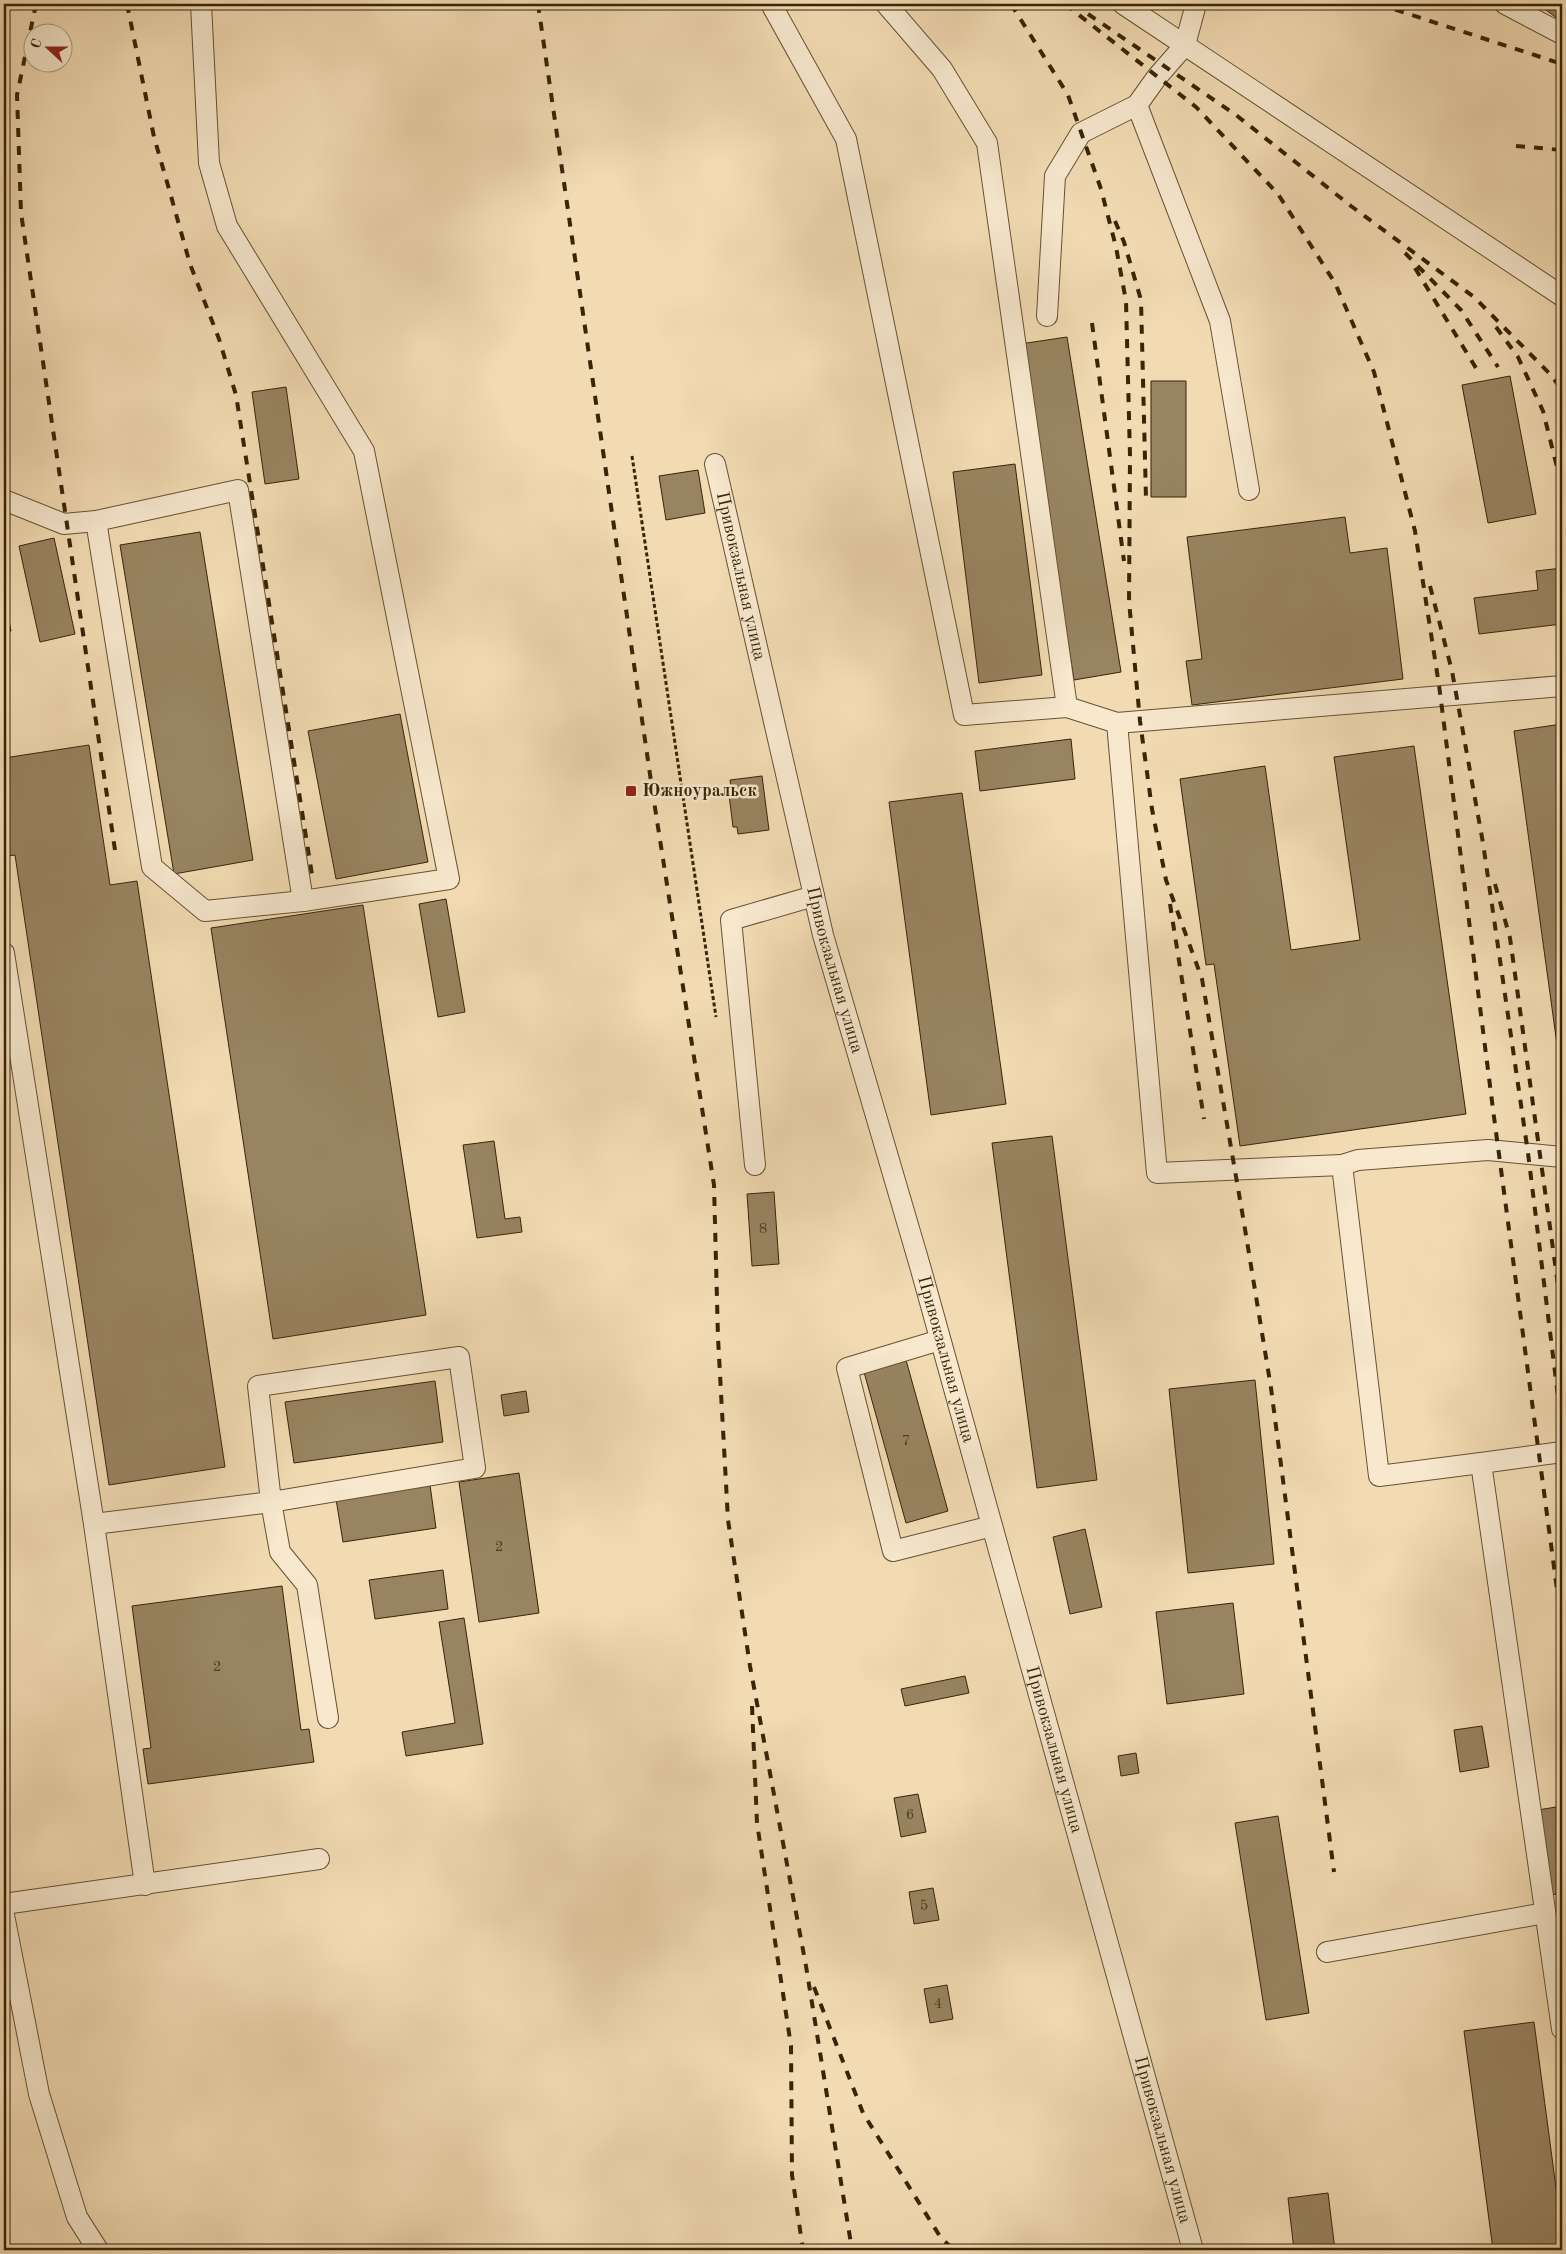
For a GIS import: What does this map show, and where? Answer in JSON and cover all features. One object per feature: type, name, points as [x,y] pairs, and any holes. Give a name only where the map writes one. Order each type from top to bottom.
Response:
[{"type":"street","points":[[96,521],[152,867],[205,911],[303,901],[449,879],[364,451],[227,226],[210,163],[201,4]]},
{"type":"street","points":[[770,4],[846,139],[964,716],[1067,707],[1117,722],[1562,686]]},
{"type":"street","points":[[886,4],[942,68],[986,143],[1067,707]]},
{"type":"street","points":[[1123,4],[1562,296]]},
{"type":"street","points":[[1048,316],[1056,176],[1081,133],[1138,105],[1157,77],[1185,45],[1196,4]]},
{"type":"street","points":[[1505,4],[1562,34]]},
{"type":"street","points":[[1138,105],[1220,321],[1248,490]]},
{"type":"street","name":"Привокзальная улица","points":[[715,464],[823,935],[940,1340],[1193,2250]]},
{"type":"street","points":[[4,500],[64,524],[96,521],[238,490],[303,901]]},
{"type":"street","points":[[1117,722],[1158,1173],[1342,1165],[1358,1160],[1488,1150],[1562,1156]]},
{"type":"street","points":[[756,1165],[731,920],[814,896]]},
{"type":"street","points":[[4,953],[94,1524],[145,1885]]},
{"type":"street","points":[[1342,1165],[1379,1476],[1562,1452]]},
{"type":"street","points":[[940,1340],[847,1368],[892,1551],[992,1526]]},
{"type":"street","points":[[94,1524],[271,1502],[475,1468],[459,1357],[258,1386],[271,1502],[280,1552],[307,1585],[328,1718]]},
{"type":"street","points":[[1481,1463],[1562,2029]]},
{"type":"street","points":[[4,1904],[319,1859]]},
{"type":"street","points":[[1328,1952],[1546,1913]]},
{"type":"street","points":[[4,1915],[39,2094],[77,2218],[98,2250]]},
{"type":"path","points":[[632,456],[716,1017]]},
{"type":"building","points":[[1538,4],[1562,4],[1562,22]]},
{"type":"building","points":[[1067,337],[1121,672],[1074,680],[1020,344]]},
{"type":"building","points":[[1510,376],[1536,514],[1488,523],[1462,385]]},
{"type":"building","points":[[1151,381],[1186,381],[1186,497],[1151,497]]},
{"type":"building","points":[[286,387],[299,479],[265,484],[252,392]]},
{"type":"building","points":[[1015,464],[1042,675],[979,683],[953,472]]},
{"type":"building","points":[[698,470],[705,513],[666,520],[659,476]]},
{"type":"building","points":[[1345,517],[1350,553],[1387,548],[1403,679],[1192,705],[1186,661],[1202,659],[1187,537]]},
{"type":"building","points":[[200,532],[253,860],[174,874],[120,545]]},
{"type":"building","points":[[54,538],[75,634],[40,642],[19,546]]},
{"type":"building","points":[[1562,568],[1562,624],[1479,634],[1474,598],[1538,590],[1536,571]]},
{"type":"building","points":[[4,596],[11,631],[4,633]]},
{"type":"building","points":[[400,714],[428,862],[336,879],[308,731]]},
{"type":"building","points":[[1562,724],[1562,1081],[1514,731]]},
{"type":"building","points":[[1071,739],[1075,779],[980,791],[975,751]]},
{"type":"building","points":[[89,745],[110,885],[137,881],[225,1467],[109,1485],[15,855],[7,856],[4,835],[4,758]]},
{"type":"building","points":[[1414,746],[1466,1114],[1240,1146],[1214,964],[1206,965],[1180,779],[1265,766],[1291,950],[1360,940],[1334,757]]},
{"type":"building","name":"Южноуральск","points":[[762,776],[769,830],[738,834],[737,827],[733,827],[728,787],[731,787],[730,780]]},
{"type":"building","points":[[962,793],[1006,1104],[931,1115],[889,802]]},
{"type":"building","points":[[446,899],[465,1012],[438,1017],[419,904]]},
{"type":"building","points":[[363,905],[426,1315],[273,1339],[211,928]]},
{"type":"building","points":[[1052,1136],[1097,1480],[1037,1488],[992,1143]]},
{"type":"building","points":[[494,1141],[505,1219],[520,1217],[522,1232],[477,1238],[463,1145]]},
{"type":"building","points":[[774,1192],[779,1264],[752,1266],[747,1194]]},
{"type":"building","points":[[906,1360],[948,1511],[906,1523],[864,1372]]},
{"type":"building","points":[[1255,1380],[1274,1564],[1188,1573],[1169,1389]]},
{"type":"building","points":[[435,1381],[443,1442],[294,1463],[285,1402]]},
{"type":"building","points":[[526,1391],[529,1412],[504,1416],[501,1395]]},
{"type":"building","points":[[519,1473],[539,1613],[479,1622],[459,1482]]},
{"type":"building","points":[[430,1485],[436,1528],[343,1542],[336,1499]]},
{"type":"building","points":[[1085,1529],[1102,1607],[1070,1614],[1053,1537]]},
{"type":"building","points":[[443,1570],[448,1609],[375,1619],[369,1580]]},
{"type":"building","points":[[282,1586],[301,1730],[309,1729],[314,1762],[148,1784],[143,1749],[151,1748],[132,1606]]},
{"type":"building","points":[[1233,1603],[1244,1694],[1167,1704],[1156,1612]]},
{"type":"building","points":[[464,1618],[483,1744],[406,1756],[402,1732],[455,1723],[439,1622]]},
{"type":"building","points":[[965,1676],[969,1693],[905,1706],[901,1689]]},
{"type":"building","points":[[1482,1726],[1489,1767],[1460,1772],[1454,1730]]},
{"type":"building","points":[[1136,1753],[1139,1773],[1121,1776],[1118,1756]]},
{"type":"building","points":[[918,1794],[926,1832],[901,1837],[894,1798]]},
{"type":"building","points":[[1562,1806],[1562,1893],[1552,1895],[1538,1810]]},
{"type":"building","points":[[1278,1816],[1309,2013],[1266,2020],[1235,1823]]},
{"type":"building","points":[[933,1888],[939,1920],[914,1924],[909,1892]]},
{"type":"building","points":[[947,1985],[953,2019],[930,2023],[924,1989]]},
{"type":"building","points":[[1534,2022],[1562,2233],[1562,2250],[1493,2250],[1464,2031]]},
{"type":"building","points":[[1328,2193],[1335,2250],[1294,2250],[1288,2198]]},
{"type":"railway","points":[[36,4],[17,95],[21,213],[115,850]]},
{"type":"railway","points":[[127,4],[154,137],[190,264],[219,339],[236,395],[313,881]]},
{"type":"railway","points":[[538,4],[653,795],[714,1185],[718,1338],[728,1520],[750,1666],[806,1966],[852,2250]]},
{"type":"railway","points":[[1011,4],[1068,95],[1101,189],[1116,247],[1126,301],[1130,456],[1129,601],[1140,721],[1152,809],[1166,880],[1202,979],[1244,1223],[1271,1388],[1334,1872]]},
{"type":"railway","points":[[1065,4],[1196,107],[1278,194],[1335,283],[1374,372],[1415,531],[1439,685],[1562,1627]]},
{"type":"railway","points":[[1378,4],[1562,64]]},
{"type":"railway","points":[[1088,14],[1236,115],[1351,206],[1474,297],[1551,375],[1562,390]]},
{"type":"railway","points":[[1516,146],[1562,150]]},
{"type":"railway","points":[[1115,221],[1124,242],[1141,300],[1146,499]]},
{"type":"railway","points":[[1405,253],[1461,310],[1498,367]]},
{"type":"railway","points":[[1415,268],[1476,368]]},
{"type":"railway","points":[[1092,323],[1124,561]]},
{"type":"railway","points":[[1496,327],[1518,357],[1543,411],[1562,487]]},
{"type":"railway","points":[[1430,586],[1452,671],[1483,843],[1528,1153],[1562,1429]]},
{"type":"railway","points":[[1495,884],[1510,938],[1562,1314]]},
{"type":"railway","points":[[1170,904],[1204,1119]]},
{"type":"railway","points":[[752,1706],[757,1823],[791,2046],[792,2175],[803,2250]]},
{"type":"railway","points":[[814,1987],[863,2113],[941,2238],[954,2250]]},
{"type":"place","name":"Южноуральск","points":[[631,791]]}]
